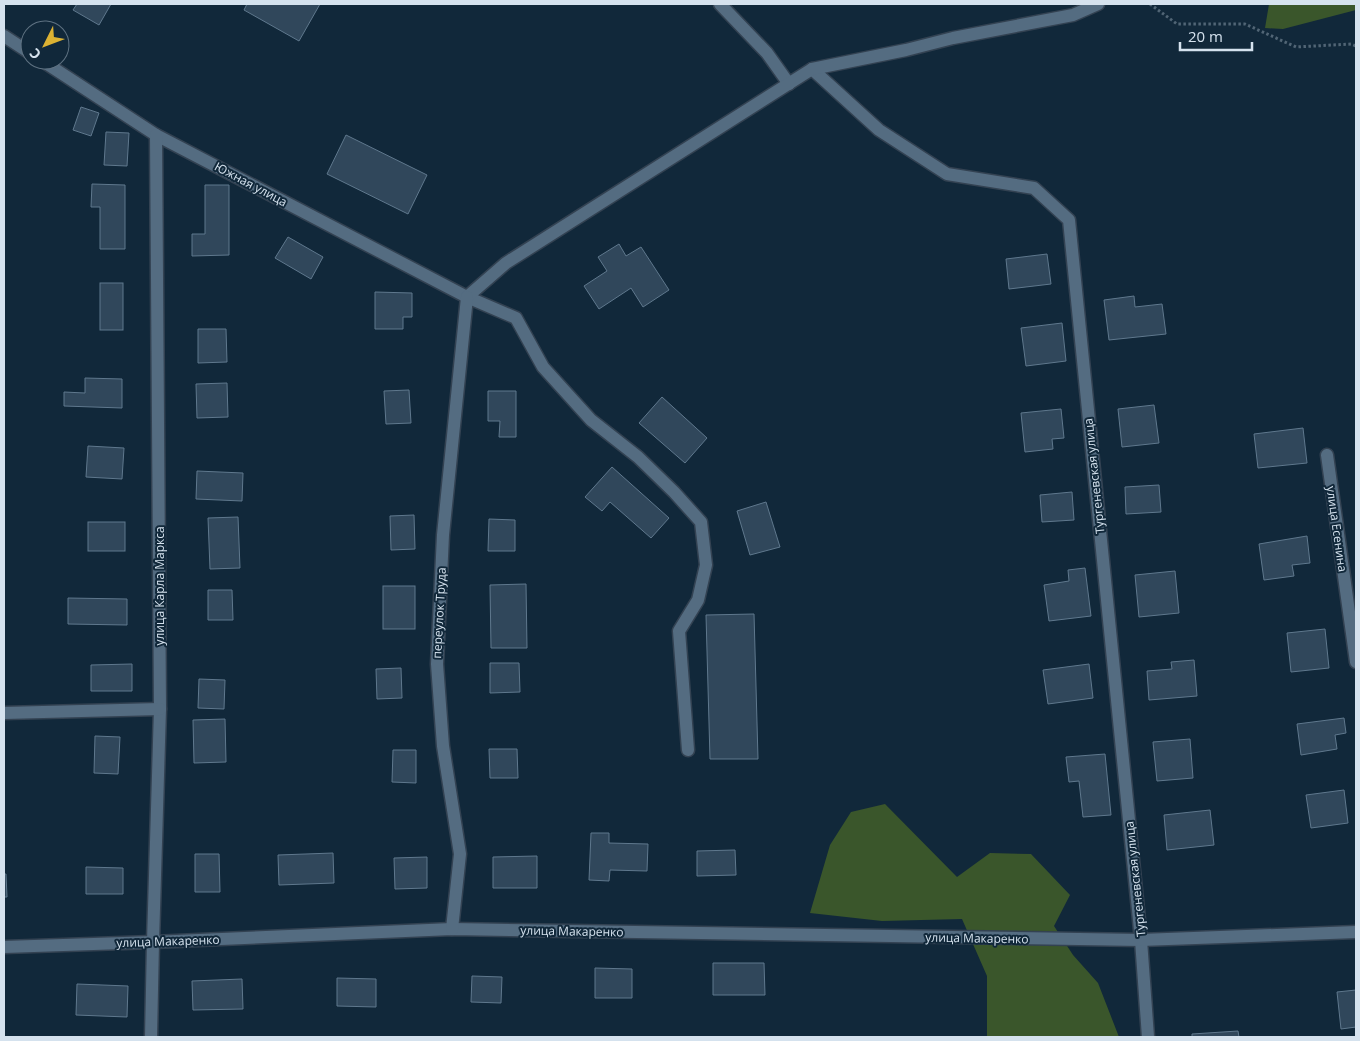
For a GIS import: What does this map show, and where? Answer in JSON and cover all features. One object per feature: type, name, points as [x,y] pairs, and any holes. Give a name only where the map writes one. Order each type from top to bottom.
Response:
[{"type":"street","points":[[720,4],[767,54],[789,84]]},
{"type":"street","points":[[467,298],[506,263],[812,70],[953,38],[1073,16],[1098,4]]},
{"type":"street","points":[[4,36],[20,46]]},
{"type":"street","name":"Южная улица","points":[[56,70],[156,135],[467,298],[516,318],[543,368],[590,420],[638,457],[701,522],[706,565],[698,600],[680,632],[688,750]]},
{"type":"street","name":"Тургеневская улица","points":[[812,70],[879,130],[947,174],[1034,188],[1069,220],[1141,940],[1148,1037]]},
{"type":"street","name":"улица Карла Маркса","points":[[151,1037],[160,710],[156,135]]},
{"type":"street","name":"переулок Труда","points":[[452,929],[460,854],[443,746],[437,664],[443,535],[467,298]]},
{"type":"street","name":"улица Есенина","points":[[1327,455],[1356,662]]},
{"type":"street","points":[[4,713],[160,710]]},
{"type":"street","name":"улица Макаренко","points":[[4,946],[153,942],[452,929],[1141,940],[1356,932]]},
{"type":"path","points":[[1150,4],[1177,24],[1245,24],[1296,47],[1352,44],[1356,46]]},
{"type":"green space","points":[[1269,4],[1356,4],[1356,10],[1283,29],[1265,28]]},
{"type":"green space","points":[[885,804],[957,877],[990,853],[1031,854],[1070,895],[1054,926],[1073,955],[1098,983],[1119,1037],[987,1037],[987,976],[962,919],[882,921],[810,913],[830,845],[851,812]]},
{"type":"building","points":[[77,4],[111,4],[99,25],[73,10]]},
{"type":"building","points":[[247,4],[320,4],[299,41],[244,10]]},
{"type":"building","points":[[81,107],[99,113],[91,136],[73,130]]},
{"type":"building","points":[[106,132],[129,133],[127,166],[104,165]]},
{"type":"building","points":[[346,135],[427,175],[408,214],[327,174]]},
{"type":"building","points":[[92,184],[125,185],[125,249],[100,249],[100,207],[91,207]]},
{"type":"building","points":[[205,185],[229,185],[229,255],[192,256],[192,234],[205,234]]},
{"type":"building","points":[[288,237],[323,257],[311,279],[275,258]]},
{"type":"building","points":[[619,244],[626,256],[641,247],[669,290],[643,307],[631,288],[599,309],[584,286],[607,271],[598,257]]},
{"type":"building","points":[[1047,254],[1051,284],[1009,289],[1006,259]]},
{"type":"building","points":[[100,283],[123,283],[123,330],[100,330]]},
{"type":"building","points":[[375,292],[412,293],[412,317],[403,317],[403,329],[375,329]]},
{"type":"building","points":[[1134,296],[1135,307],[1162,304],[1166,334],[1109,340],[1104,300]]},
{"type":"building","points":[[1062,323],[1066,361],[1026,366],[1021,328]]},
{"type":"building","points":[[198,329],[226,329],[227,362],[198,363]]},
{"type":"building","points":[[85,378],[122,379],[122,408],[64,406],[64,392],[85,393]]},
{"type":"building","points":[[227,383],[228,417],[197,418],[196,384]]},
{"type":"building","points":[[409,390],[411,423],[386,424],[384,391]]},
{"type":"building","points":[[488,391],[516,391],[516,437],[499,437],[500,421],[488,421]]},
{"type":"building","points":[[662,397],[707,438],[685,463],[639,423]]},
{"type":"building","points":[[1154,405],[1159,443],[1122,447],[1118,409]]},
{"type":"building","points":[[1061,409],[1064,438],[1052,439],[1053,449],[1025,452],[1021,413]]},
{"type":"building","points":[[1303,428],[1307,463],[1258,468],[1254,434]]},
{"type":"building","points":[[88,446],[124,448],[122,479],[86,477]]},
{"type":"building","points":[[612,467],[669,518],[651,538],[610,502],[602,511],[585,497]]},
{"type":"building","points":[[197,471],[243,473],[242,501],[196,499]]},
{"type":"building","points":[[1159,485],[1161,512],[1126,514],[1125,487]]},
{"type":"building","points":[[1072,492],[1074,520],[1042,522],[1040,495]]},
{"type":"building","points":[[766,502],[780,547],[750,555],[737,511]]},
{"type":"building","points":[[414,515],[415,549],[391,550],[390,516]]},
{"type":"building","points":[[238,517],[240,568],[210,569],[208,518]]},
{"type":"building","points":[[489,519],[515,520],[515,551],[488,551]]},
{"type":"building","points":[[88,522],[125,522],[125,551],[88,551]]},
{"type":"building","points":[[1307,536],[1310,563],[1292,565],[1294,576],[1264,580],[1259,544]]},
{"type":"building","points":[[1085,568],[1091,616],[1049,621],[1044,585],[1069,581],[1068,570]]},
{"type":"building","points":[[1175,571],[1179,613],[1139,617],[1135,575]]},
{"type":"building","points":[[526,584],[527,648],[491,648],[490,585]]},
{"type":"building","points":[[383,586],[415,586],[415,629],[383,629]]},
{"type":"building","points":[[208,590],[232,590],[233,620],[208,620]]},
{"type":"building","points":[[68,598],[127,599],[127,625],[68,624]]},
{"type":"building","points":[[754,614],[758,759],[710,759],[706,615]]},
{"type":"building","points":[[1325,629],[1329,668],[1291,672],[1287,633]]},
{"type":"building","points":[[1194,660],[1197,696],[1149,700],[1147,671],[1172,669],[1171,662]]},
{"type":"building","points":[[490,663],[519,663],[520,692],[490,693]]},
{"type":"building","points":[[132,664],[132,691],[91,691],[91,665]]},
{"type":"building","points":[[1089,664],[1093,698],[1048,704],[1043,670]]},
{"type":"building","points":[[401,668],[402,698],[377,699],[376,669]]},
{"type":"building","points":[[199,679],[225,680],[224,709],[198,708]]},
{"type":"building","points":[[1344,718],[1346,733],[1335,735],[1337,749],[1301,755],[1297,724]]},
{"type":"building","points":[[225,719],[226,762],[194,763],[193,720]]},
{"type":"building","points":[[95,736],[120,737],[118,774],[94,773]]},
{"type":"building","points":[[1190,739],[1193,778],[1157,781],[1153,742]]},
{"type":"building","points":[[489,749],[517,749],[518,778],[490,778]]},
{"type":"building","points":[[393,750],[416,750],[416,783],[392,782]]},
{"type":"building","points":[[1105,754],[1111,815],[1083,817],[1079,781],[1069,782],[1066,757]]},
{"type":"building","points":[[1344,790],[1348,823],[1311,828],[1306,795]]},
{"type":"building","points":[[1210,810],[1214,845],[1167,850],[1164,815]]},
{"type":"building","points":[[591,833],[609,833],[609,843],[648,844],[647,871],[610,870],[609,881],[589,880]]},
{"type":"building","points":[[735,850],[736,875],[697,876],[697,851]]},
{"type":"building","points":[[333,853],[334,883],[279,885],[278,855]]},
{"type":"building","points":[[195,854],[219,854],[220,892],[195,892]]},
{"type":"building","points":[[537,856],[537,888],[493,888],[493,857]]},
{"type":"building","points":[[427,857],[427,888],[395,889],[394,858]]},
{"type":"building","points":[[86,867],[123,868],[123,894],[86,894]]},
{"type":"building","points":[[4,874],[6,874],[7,897],[4,897]]},
{"type":"building","points":[[713,963],[764,963],[765,995],[713,995]]},
{"type":"building","points":[[595,968],[632,969],[632,998],[595,998]]},
{"type":"building","points":[[472,976],[502,977],[501,1003],[471,1002]]},
{"type":"building","points":[[337,978],[376,979],[376,1007],[337,1006]]},
{"type":"building","points":[[242,979],[243,1009],[193,1010],[192,981]]},
{"type":"building","points":[[77,984],[128,986],[127,1017],[76,1015]]},
{"type":"building","points":[[1356,990],[1356,1027],[1341,1029],[1337,992]]},
{"type":"building","points":[[1238,1031],[1239,1037],[1192,1037],[1192,1034]]}]
